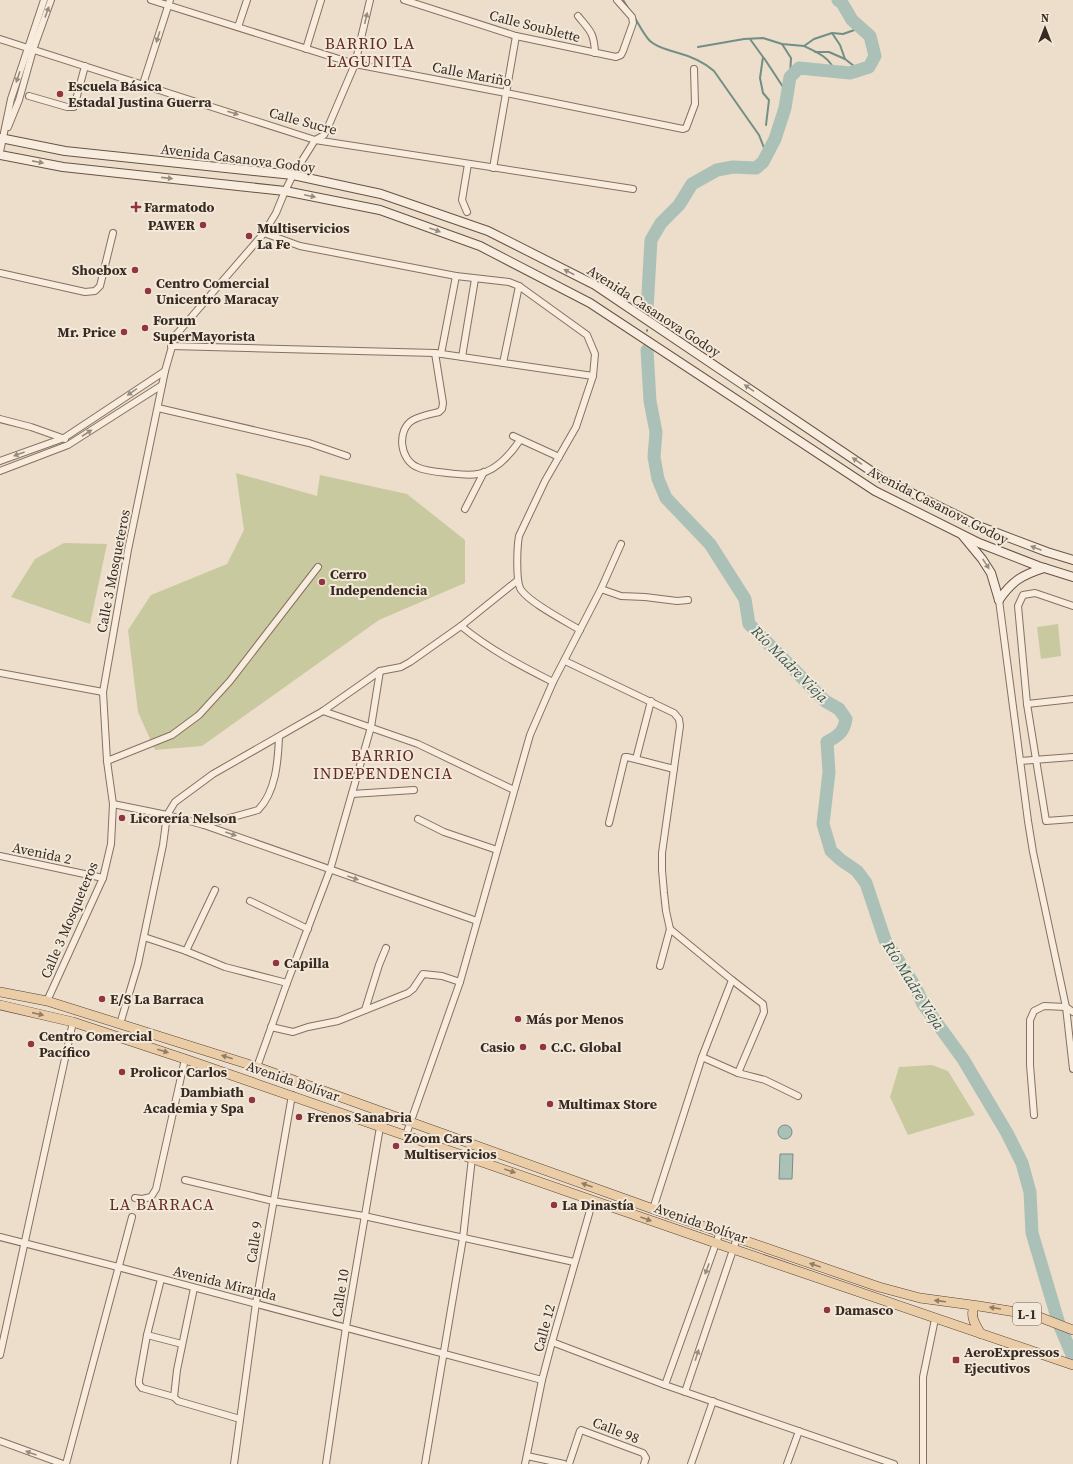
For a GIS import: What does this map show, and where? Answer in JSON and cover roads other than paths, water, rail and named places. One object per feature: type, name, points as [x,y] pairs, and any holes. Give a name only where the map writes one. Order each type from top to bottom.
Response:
[{"type":"main road","name":"Avenida Bolívar","points":[[0,992],[47,1001],[257,1067],[653,1209],[879,1287],[920,1298],[1034,1315],[1073,1330]]},
{"type":"main road","name":"Avenida Bolívar","points":[[0,1005],[73,1022],[185,1058],[716,1244],[1073,1365]]},
{"type":"main road","points":[[976,1306],[972,1315],[974,1323],[981,1334]]},
{"type":"street","points":[[30,49],[44,0]]},
{"type":"street","points":[[0,153],[11,99],[51,0]]},
{"type":"street","name":"Calle Mariño","points":[[151,0],[169,3],[238,27],[355,64],[683,129],[686,128],[695,104],[694,69]]},
{"type":"street","points":[[238,27],[247,0]]},
{"type":"street","points":[[306,49],[321,0]]},
{"type":"street","name":"Calle 3 Mosqueteros","points":[[47,1001],[103,878],[111,844],[113,804],[107,761],[103,692],[128,550],[171,346],[175,336],[264,233],[276,212],[285,191],[315,140],[324,135],[355,64],[370,0]]},
{"type":"street","name":"Calle Soublette","points":[[404,0],[516,36],[616,57],[621,55],[633,23],[632,17],[618,0]]},
{"type":"street","points":[[143,84],[169,3]]},
{"type":"street","points":[[578,16],[592,33],[595,53]]},
{"type":"street","points":[[493,168],[516,36]]},
{"type":"street","name":"Calle Sucre","points":[[0,39],[315,140],[633,190]]},
{"type":"street","points":[[29,96],[67,107],[74,107],[85,66]]},
{"type":"street","name":"Avenida Casanova Godoy","points":[[2,138],[65,151],[294,175],[381,194],[488,230],[595,285],[883,479],[981,527],[1047,552],[1073,560]]},
{"type":"street","name":"Avenida Casanova Godoy","points":[[0,153],[64,167],[285,191],[380,210],[487,250],[590,303],[875,491],[979,543],[1044,568],[1073,577]]},
{"type":"street","points":[[467,212],[462,200],[468,164]]},
{"type":"street","points":[[0,273],[85,292],[96,291],[100,286],[112,233]]},
{"type":"street","points":[[264,233],[300,246],[456,276],[509,282],[519,286],[587,335],[595,354],[593,376],[576,427],[545,481],[519,536],[518,545],[518,580],[520,588],[525,595],[552,614],[580,630]]},
{"type":"street","points":[[456,276],[438,354],[443,403],[442,409],[439,412],[413,420],[407,425],[402,439],[403,450],[408,460],[415,467],[436,472],[464,475],[478,474],[502,461],[512,453],[520,440]]},
{"type":"street","points":[[462,357],[476,278]]},
{"type":"street","points":[[503,363],[519,286]]},
{"type":"street","points":[[171,346],[438,354],[593,376]]},
{"type":"street","points":[[0,461],[64,438],[165,371]]},
{"type":"street","points":[[0,471],[68,445],[162,385]]},
{"type":"street","points":[[158,408],[309,442],[347,456]]},
{"type":"street","points":[[0,419],[64,438],[68,445]]},
{"type":"street","points":[[513,436],[559,457]]},
{"type":"street","points":[[465,509],[484,472]]},
{"type":"street","points":[[962,534],[991,572],[999,600],[1033,852],[1071,1030],[1073,1069]]},
{"type":"street","points":[[406,1135],[460,982],[530,735],[553,682],[601,589],[620,544]]},
{"type":"street","points":[[107,761],[172,736],[199,714],[230,681],[318,567]]},
{"type":"street","points":[[999,600],[1015,580],[1029,572],[1044,568]]},
{"type":"street","points":[[120,1024],[138,964],[163,846],[167,815],[175,802],[213,774],[323,711],[380,671],[401,667],[410,662],[460,626],[518,580]]},
{"type":"street","points":[[601,589],[621,596],[677,601],[688,600]]},
{"type":"street","points":[[1073,606],[1035,593],[1023,595],[1018,606],[1027,704],[1046,821],[1073,819]]},
{"type":"street","points":[[460,626],[478,640],[513,662],[553,682]]},
{"type":"street","points":[[565,661],[674,712],[679,719],[680,726],[662,853],[664,893],[670,929],[660,966]]},
{"type":"street","points":[[257,1067],[330,870],[371,727],[380,671]]},
{"type":"street","points":[[0,673],[103,692]]},
{"type":"street","points":[[1027,704],[1073,699]]},
{"type":"street","points":[[636,759],[650,701]]},
{"type":"street","points":[[323,711],[418,744],[514,790]]},
{"type":"street","points":[[204,825],[258,810],[264,804],[269,796],[278,764],[279,737]]},
{"type":"street","points":[[609,823],[624,759],[627,757],[674,769]]},
{"type":"street","points":[[1020,761],[1073,757]]},
{"type":"street","points":[[352,794],[414,790]]},
{"type":"street","points":[[113,804],[167,815],[204,825],[330,870],[478,920]]},
{"type":"street","points":[[418,819],[444,832],[497,850]]},
{"type":"street","name":"Avenida 2","points":[[0,856],[103,878]]},
{"type":"street","points":[[186,951],[215,890]]},
{"type":"street","points":[[250,901],[308,929]]},
{"type":"street","points":[[670,929],[762,1004],[764,1008],[764,1012],[738,1073]]},
{"type":"street","points":[[144,937],[225,966],[287,983]]},
{"type":"street","points":[[365,1010],[386,948]]},
{"type":"street","points":[[271,1027],[293,1032],[308,1027],[338,1021],[408,993],[413,989],[423,974],[442,976],[460,982]]},
{"type":"street","points":[[653,1209],[702,1057],[732,980]]},
{"type":"street","points":[[1034,1115],[1030,1065],[1030,1020],[1034,1011],[1044,1006],[1066,1007],[1073,1012]]},
{"type":"street","points":[[0,1355],[26,1244],[73,1022]]},
{"type":"street","points":[[702,1057],[738,1073],[765,1080],[798,1096]]},
{"type":"street","points":[[135,1198],[142,1199],[151,1197],[156,1189],[185,1058]]},
{"type":"street","name":"Calle 9","points":[[234,1464],[256,1303],[292,1095]]},
{"type":"street","name":"Calle 10","points":[[326,1464],[346,1327],[380,1127]]},
{"type":"street","points":[[426,1464],[463,1238],[472,1158]]},
{"type":"street","points":[[185,1180],[273,1201],[364,1216],[574,1262]]},
{"type":"street","name":"Calle 12","points":[[525,1464],[542,1380],[574,1262],[593,1200]]},
{"type":"street","points":[[66,1464],[132,1217]]},
{"type":"street","points":[[665,1385],[720,1232]]},
{"type":"street","name":"Avenida Miranda","points":[[0,1237],[256,1303],[542,1380]]},
{"type":"street","points":[[684,1392],[737,1238]]},
{"type":"street","points":[[161,1279],[147,1335],[139,1384],[142,1388],[174,1397],[179,1402],[240,1419]]},
{"type":"street","points":[[174,1397],[177,1370],[194,1288]]},
{"type":"street","points":[[923,1464],[923,1376],[935,1319]]},
{"type":"street","points":[[147,1335],[182,1344]]},
{"type":"street","points":[[552,1342],[684,1392],[799,1431],[882,1462],[894,1464]]},
{"type":"street","points":[[691,1464],[713,1401]]},
{"type":"street","name":"Calle 98","points":[[569,1464],[581,1430],[642,1453],[646,1458],[644,1464]]},
{"type":"street","points":[[787,1464],[799,1431]]},
{"type":"street","points":[[0,1442],[62,1464]]},
{"type":"street","points":[[527,1456],[564,1464]]},
{"type":"waterway","points":[[623,0],[630,11]]},
{"type":"waterway","name":"Río Madre Vieja","points":[[647,310],[651,240],[661,223],[679,205],[692,184],[717,170],[733,167],[756,168],[763,162],[775,139],[785,108],[790,77],[799,68],[850,73],[869,67],[875,56],[870,36],[852,20],[842,3],[838,0]]},
{"type":"waterway","points":[[635,18],[650,41],[662,48],[696,59],[714,71],[759,135],[766,153]]},
{"type":"waterway","points":[[698,47],[744,39],[763,38],[782,44],[804,46],[814,39],[832,33],[843,34],[860,28]]},
{"type":"waterway","points":[[832,33],[840,45],[845,59]]},
{"type":"waterway","points":[[750,39],[763,57],[760,78],[763,93],[769,100],[766,125]]},
{"type":"waterway","points":[[782,44],[791,58],[790,77]]},
{"type":"waterway","points":[[804,46],[826,59],[835,71]]},
{"type":"waterway","points":[[815,52],[829,52],[845,59],[859,70]]},
{"type":"waterway","points":[[764,58],[787,93]]},
{"type":"waterway","name":"Río Madre Vieja","points":[[647,350],[650,401],[656,432],[654,457],[658,479],[666,498],[710,544],[745,599],[749,624],[825,701],[839,709],[846,719],[844,727],[840,733],[827,742],[829,772],[823,824],[831,851],[857,871],[866,883],[885,940],[915,986],[923,1004],[963,1059],[1007,1133],[1022,1163],[1030,1192],[1032,1233],[1059,1324],[1073,1357]]},
{"type":"place","name":"Escuela Básica Estadal Justina Guerra","points":[[60,94]]},
{"type":"place","name":"Farmatodo","points":[[136,207]]},
{"type":"place","name":"PAWER","points":[[203,225]]},
{"type":"place","name":"Multiservicios La Fe","points":[[249,236]]},
{"type":"place","name":"Shoebox","points":[[135,270]]},
{"type":"place","name":"Centro Comercial Unicentro Maracay","points":[[148,291]]},
{"type":"place","name":"Forum SuperMayorista","points":[[145,328]]},
{"type":"place","name":"Mr. Price","points":[[124,332]]},
{"type":"place","name":"Cerro Independencia","points":[[322,582]]},
{"type":"place","name":"Licorería Nelson","points":[[122,818]]},
{"type":"place","name":"Capilla","points":[[276,963]]},
{"type":"place","name":"E/S La Barraca","points":[[102,999]]},
{"type":"place","name":"Más por Menos","points":[[518,1019]]},
{"type":"place","name":"Centro Comercial Pacífico","points":[[31,1044]]},
{"type":"place","name":"Casio","points":[[523,1047]]},
{"type":"place","name":"C.C. Global","points":[[543,1047]]},
{"type":"place","name":"Prolicor Carlos","points":[[122,1072]]},
{"type":"place","name":"Dambiath Academia y Spa","points":[[252,1100]]},
{"type":"place","name":"Multimax Store","points":[[550,1104]]},
{"type":"place","name":"Frenos Sanabria","points":[[299,1117]]},
{"type":"place","name":"Zoom Cars Multiservicios","points":[[396,1146]]},
{"type":"place","name":"La Dinastía","points":[[554,1205]]},
{"type":"place","name":"Damasco","points":[[827,1310]]},
{"type":"place","name":"AeroExpressos Ejecutivos","points":[[956,1360]]},
{"type":"district","name":"BARRIO LA LAGUNITA","points":[[370,52]]},
{"type":"district","name":"BARRIO INDEPENDENCIA","points":[[383,764]]},
{"type":"district","name":"LA BARRACA","points":[[162,1204]]}]
